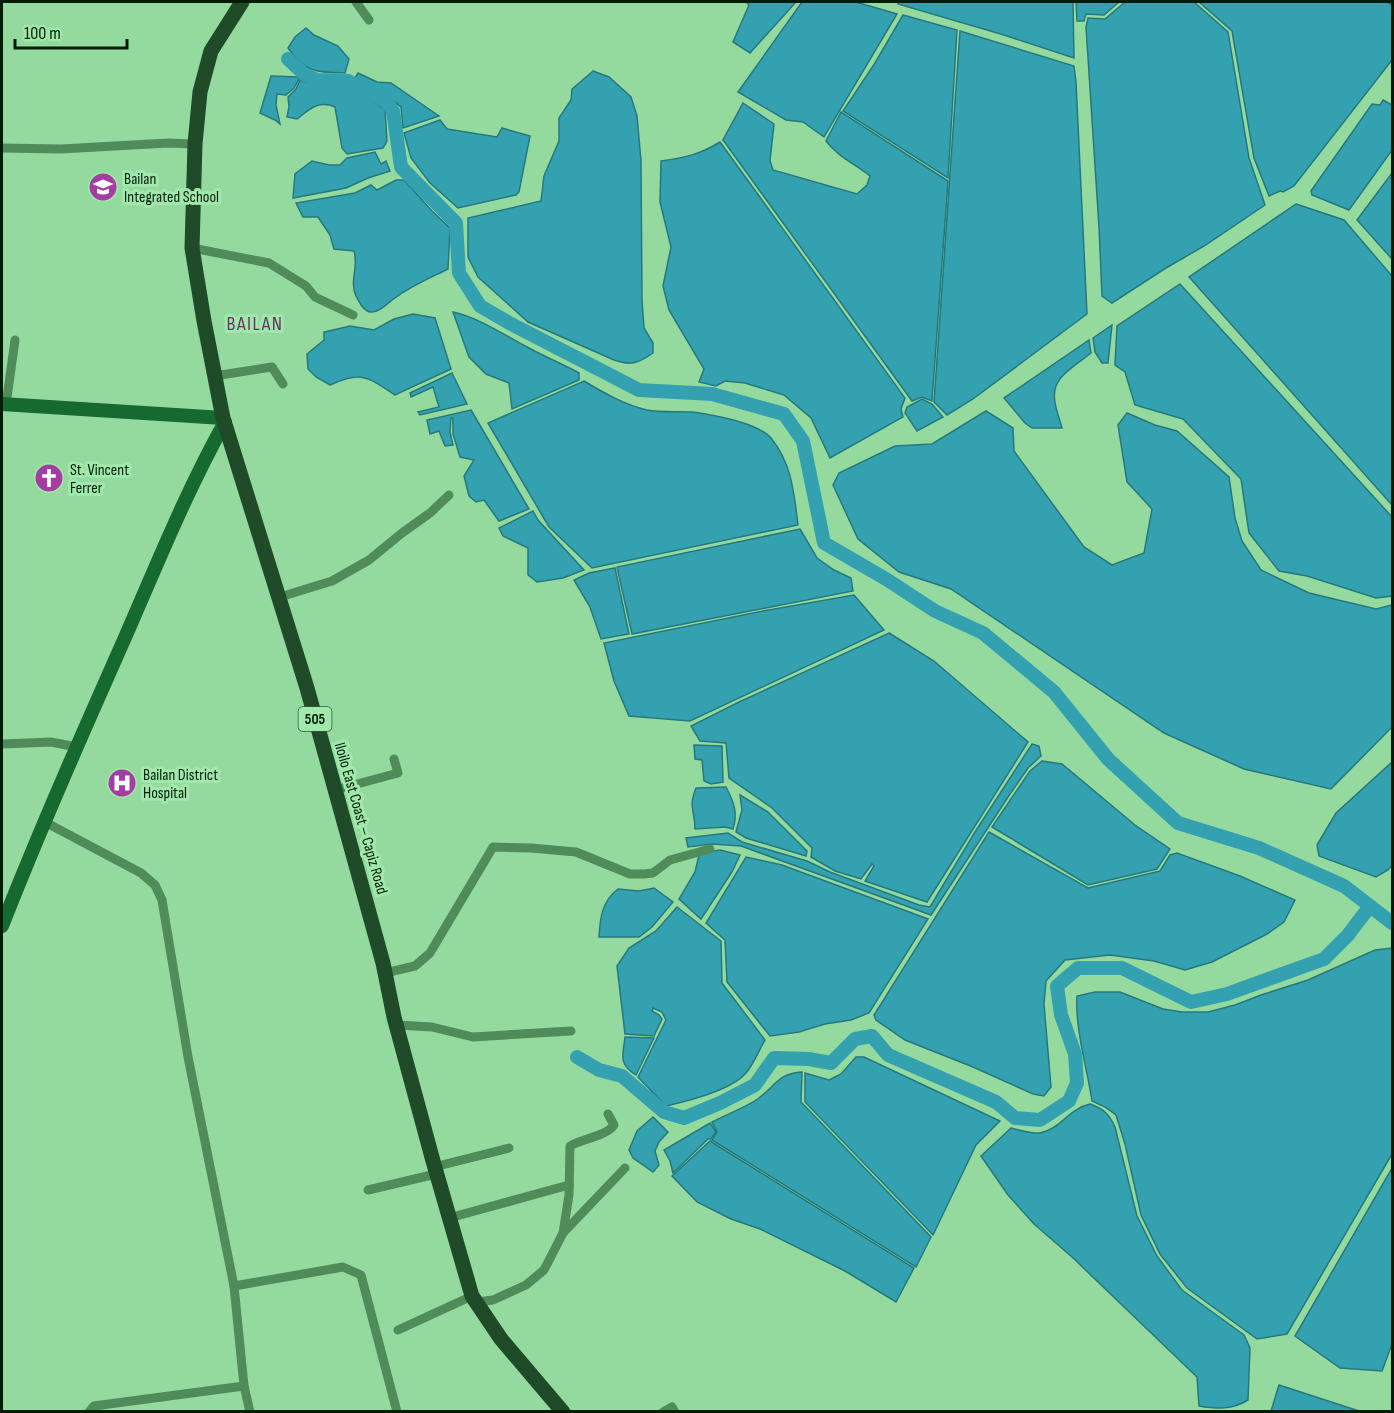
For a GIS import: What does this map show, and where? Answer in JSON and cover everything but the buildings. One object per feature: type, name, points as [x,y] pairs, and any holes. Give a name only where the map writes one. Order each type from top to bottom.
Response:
[{"type":"main road","name":"Iloilo East Coast – Capiz Road","points":[[242,2],[211,51],[200,92],[195,144],[192,248],[224,420],[280,597],[335,790],[386,973],[397,1025],[435,1170],[474,1299],[501,1339],[563,1412]]},
{"type":"main road","points":[[2,926],[76,747],[177,518],[224,420],[4,404]]},
{"type":"street","points":[[356,2],[369,20]]},
{"type":"street","points":[[2,148],[61,149],[168,142],[195,144]]},
{"type":"street","points":[[192,248],[269,263],[306,286],[315,297],[353,315]]},
{"type":"street","points":[[4,404],[15,340]]},
{"type":"street","points":[[214,375],[272,367],[283,384]]},
{"type":"street","points":[[280,597],[332,581],[369,560],[430,513],[449,495]]},
{"type":"street","points":[[2,744],[51,742],[76,747]]},
{"type":"street","points":[[335,790],[398,773],[394,759]]},
{"type":"street","points":[[44,821],[141,873],[155,885],[162,900],[188,1057],[234,1286],[244,1386],[250,1412]]},
{"type":"street","points":[[386,973],[415,966],[430,953],[493,847],[576,852],[630,874],[653,873],[670,860],[710,849]]},
{"type":"street","points":[[397,1025],[432,1027],[473,1037],[571,1031]]},
{"type":"street","points":[[563,1233],[569,1185],[570,1146],[580,1140],[611,1130],[614,1125],[608,1114]]},
{"type":"street","points":[[368,1190],[509,1148]]},
{"type":"street","points":[[398,1330],[474,1299],[493,1300],[526,1285],[544,1270],[563,1233],[625,1168]]},
{"type":"street","points":[[449,1218],[569,1185]]},
{"type":"street","points":[[234,1286],[343,1268],[361,1275],[397,1412]]},
{"type":"street","points":[[88,1412],[94,1406],[244,1386]]},
{"type":"street","points":[[663,1412],[672,1407],[675,1412]]},
{"type":"water","points":[[746,2],[796,2],[750,53],[733,42],[749,5]]},
{"type":"water","points":[[802,2],[856,2],[897,14],[824,137],[803,122],[786,120],[738,92]]},
{"type":"water","points":[[898,2],[1073,2],[1074,58],[898,4]]},
{"type":"water","points":[[1076,2],[1119,2],[1104,15],[1086,14],[1084,21],[1077,21]]},
{"type":"water","points":[[1125,2],[1194,2],[1228,32],[1249,158],[1265,205],[1112,303],[1102,296],[1086,27],[1088,18],[1105,19]]},
{"type":"water","points":[[1199,2],[1387,2],[1392,5],[1392,60],[1294,186],[1283,192],[1269,196],[1254,158],[1232,31]]},
{"type":"water","points":[[903,15],[957,30],[948,178],[843,111]]},
{"type":"water","points":[[306,28],[314,35],[338,46],[349,59],[345,73],[312,70],[294,56],[288,48],[295,37]]},
{"type":"water","points":[[960,31],[1074,66],[1087,314],[973,399],[947,415],[934,402]]},
{"type":"water","points":[[593,71],[609,77],[631,97],[637,116],[641,161],[642,301],[644,328],[653,343],[653,353],[635,362],[625,363],[614,360],[528,322],[478,277],[468,257],[468,218],[541,201],[544,176],[559,141],[559,118],[571,100],[572,89]]},
{"type":"water","points":[[358,73],[377,82],[391,83],[439,116],[403,128],[401,107],[386,95],[355,78]]},
{"type":"water","points":[[271,76],[298,77],[299,79],[286,95],[277,94],[276,105],[280,124],[260,113]]},
{"type":"water","points":[[300,80],[320,86],[349,86],[385,109],[387,141],[383,148],[347,154],[342,148],[335,107],[329,105],[319,105],[297,119],[287,117],[288,97],[296,89]]},
{"type":"water","points":[[1383,100],[1392,105],[1392,150],[1349,210],[1312,195],[1311,191],[1372,104],[1380,105]]},
{"type":"water","points":[[743,103],[774,124],[770,161],[773,170],[857,194],[867,185],[870,176],[841,156],[826,141],[841,112],[948,181],[932,401],[922,397],[912,401],[723,140]]},
{"type":"water","points":[[440,120],[447,129],[497,137],[502,128],[530,136],[519,192],[516,195],[458,208],[430,183],[411,158],[404,133]]},
{"type":"water","points":[[720,142],[905,398],[901,409],[903,417],[830,458],[811,418],[784,395],[745,383],[725,381],[716,386],[699,382],[704,369],[669,310],[663,286],[671,247],[660,202],[661,161],[692,155]]},
{"type":"water","points":[[375,152],[381,164],[386,161],[390,171],[346,188],[293,198],[295,174],[312,161],[340,165],[347,158]]},
{"type":"water","points":[[1392,173],[1392,259],[1357,220]]},
{"type":"water","points":[[396,180],[404,180],[450,228],[448,269],[407,290],[381,309],[368,312],[360,304],[354,290],[354,251],[334,249],[330,235],[318,217],[303,217],[296,203],[355,193],[371,185],[377,190]]},
{"type":"water","points":[[1296,204],[1344,220],[1392,276],[1392,505],[1189,277]]},
{"type":"water","points":[[1180,284],[1392,517],[1392,596],[1376,598],[1307,576],[1279,571],[1249,533],[1241,479],[1183,419],[1135,405],[1125,372],[1115,365],[1117,326]]},
{"type":"water","points":[[453,312],[482,323],[579,373],[579,380],[512,409],[509,383],[486,374],[469,357]]},
{"type":"water","points":[[413,314],[435,318],[451,369],[395,395],[364,378],[350,378],[330,385],[308,369],[307,354],[324,340],[324,332],[350,326],[374,330],[394,319]]},
{"type":"water","points":[[1112,325],[1108,363],[1102,363],[1095,352],[1093,338]]},
{"type":"water","points":[[1089,340],[1091,353],[1066,372],[1056,386],[1055,402],[1062,428],[1032,428],[1004,398]]},
{"type":"water","points":[[452,373],[467,404],[420,415],[418,412],[439,407],[433,387],[411,397],[410,393]]},
{"type":"water","points":[[584,381],[639,408],[712,415],[746,424],[765,433],[778,448],[788,469],[798,525],[592,568],[549,527],[488,423]]},
{"type":"water","points":[[922,399],[932,404],[943,417],[917,431],[905,413],[907,407]]},
{"type":"water","points":[[471,410],[529,509],[499,521],[484,500],[476,502],[469,496],[464,476],[474,460],[460,457],[453,434],[453,418],[451,418],[450,432],[453,445],[445,446],[439,431],[430,434],[427,420]]},
{"type":"water","points":[[986,411],[1013,428],[1014,451],[1084,547],[1112,565],[1144,553],[1152,509],[1127,482],[1118,425],[1127,413],[1155,425],[1177,431],[1229,477],[1235,518],[1242,541],[1261,570],[1309,593],[1376,609],[1392,605],[1392,727],[1331,789],[1244,769],[1164,733],[951,589],[899,572],[858,539],[833,485],[839,473],[895,446],[932,444]]},
{"type":"water","points":[[533,511],[538,520],[584,570],[563,578],[537,582],[528,575],[528,548],[503,536],[499,528]]},
{"type":"water","points":[[800,529],[817,558],[851,578],[853,591],[632,634],[617,567]]},
{"type":"water","points":[[615,568],[629,634],[601,639],[590,607],[574,580],[589,573]]},
{"type":"water","points":[[854,595],[884,630],[690,721],[629,716],[614,681],[604,643]]},
{"type":"water","points":[[889,633],[934,661],[1028,742],[927,902],[865,881],[874,866],[872,864],[861,879],[835,871],[811,857],[812,848],[772,808],[729,778],[726,743],[700,741],[691,726]]},
{"type":"water","points":[[1032,744],[1039,746],[1041,756],[1028,768],[1010,794],[931,915],[741,846],[712,844],[688,847],[686,838],[728,833],[742,842],[807,861],[830,872],[930,907]]},
{"type":"water","points":[[694,745],[722,746],[723,782],[711,784],[704,781],[702,760],[695,759]]},
{"type":"water","points":[[1042,761],[1062,764],[1135,825],[1170,849],[1157,869],[1088,885],[992,827],[1030,771]]},
{"type":"water","points":[[1392,762],[1392,865],[1376,877],[1319,856],[1317,845],[1336,813]]},
{"type":"water","points":[[726,787],[734,808],[733,829],[725,827],[695,829],[692,805],[696,788]]},
{"type":"water","points":[[740,795],[768,812],[807,851],[806,856],[746,838],[736,832],[742,810]]},
{"type":"water","points":[[989,832],[1088,888],[1160,871],[1170,855],[1177,853],[1240,876],[1295,900],[1284,922],[1267,934],[1212,962],[1185,970],[1154,961],[1110,955],[1065,960],[1046,981],[1044,1004],[1051,1087],[1044,1096],[1033,1094],[905,1040],[876,1020],[874,1015]]},
{"type":"water","points":[[720,850],[740,855],[732,872],[701,919],[679,899],[695,872],[699,855]]},
{"type":"water","points":[[746,857],[782,865],[928,919],[869,1013],[851,1020],[770,1036],[727,982],[725,940],[706,923]]},
{"type":"water","points":[[654,888],[673,902],[652,927],[639,937],[599,937],[605,904],[618,889],[639,891]]},
{"type":"water","points":[[677,907],[721,941],[722,983],[765,1040],[746,1073],[731,1085],[709,1094],[666,1106],[638,1077],[666,1020],[662,1012],[653,1008],[652,1011],[662,1019],[654,1036],[625,1034],[617,966],[629,948],[656,931]]},
{"type":"water","points":[[1392,948],[1392,1154],[1287,1334],[1257,1339],[1187,1288],[1160,1254],[1141,1215],[1116,1115],[1092,1101],[1080,1035],[1077,996],[1095,992],[1120,992],[1163,1009],[1208,1012],[1308,980],[1375,950]]},
{"type":"water","points":[[625,1037],[654,1038],[636,1075],[624,1063]]},
{"type":"water","points":[[856,1057],[864,1057],[1000,1121],[976,1145],[933,1235],[805,1102],[805,1073],[829,1080],[841,1074]]},
{"type":"water","points":[[802,1072],[801,1102],[931,1237],[916,1267],[712,1140],[717,1132],[712,1122],[755,1101],[788,1075]]},
{"type":"water","points":[[1090,1104],[1105,1112],[1115,1127],[1137,1216],[1157,1256],[1182,1290],[1244,1335],[1250,1348],[1248,1400],[1236,1406],[1224,1408],[1199,1406],[1197,1377],[1072,1257],[1034,1224],[1008,1195],[981,1156],[1011,1128],[1033,1133],[1047,1131],[1076,1110]]},
{"type":"water","points":[[653,1117],[668,1132],[655,1151],[659,1165],[653,1172],[633,1158],[629,1150],[637,1131]]},
{"type":"water","points":[[710,1123],[716,1132],[711,1139],[708,1139],[673,1173],[664,1150]]},
{"type":"water","points":[[710,1141],[914,1268],[896,1302],[845,1271],[760,1229],[731,1219],[697,1202],[672,1176]]},
{"type":"water","points":[[1392,1168],[1392,1344],[1382,1371],[1340,1368],[1295,1336]]},
{"type":"water","points":[[1279,1385],[1359,1411],[1271,1411]]},
{"type":"waterway","points":[[288,59],[304,74],[317,80],[348,81],[387,102],[393,111],[401,167],[456,223],[459,273],[480,306],[639,390],[712,394],[784,414],[803,441],[824,543],[935,611],[983,633],[1054,692],[1108,759],[1178,823],[1259,848],[1344,886],[1392,923]]},
{"type":"waterway","points":[[577,1057],[599,1070],[622,1076],[664,1112],[684,1118],[755,1085],[774,1058],[809,1059],[831,1063],[855,1039],[872,1036],[888,1055],[996,1102],[1015,1118],[1040,1120],[1069,1101],[1077,1083],[1075,1054],[1061,1015],[1057,986],[1078,968],[1122,968],[1191,1002],[1227,994],[1324,959],[1348,935],[1370,906]]},
{"type":"place","name":"Bailan Integrated School","points":[[103,187]]},
{"type":"place","name":"St. Vincent Ferrer","points":[[49,478]]},
{"type":"place","name":"Bailan District Hospital","points":[[122,783]]},
{"type":"district","name":"BAILAN","points":[[255,323]]}]
